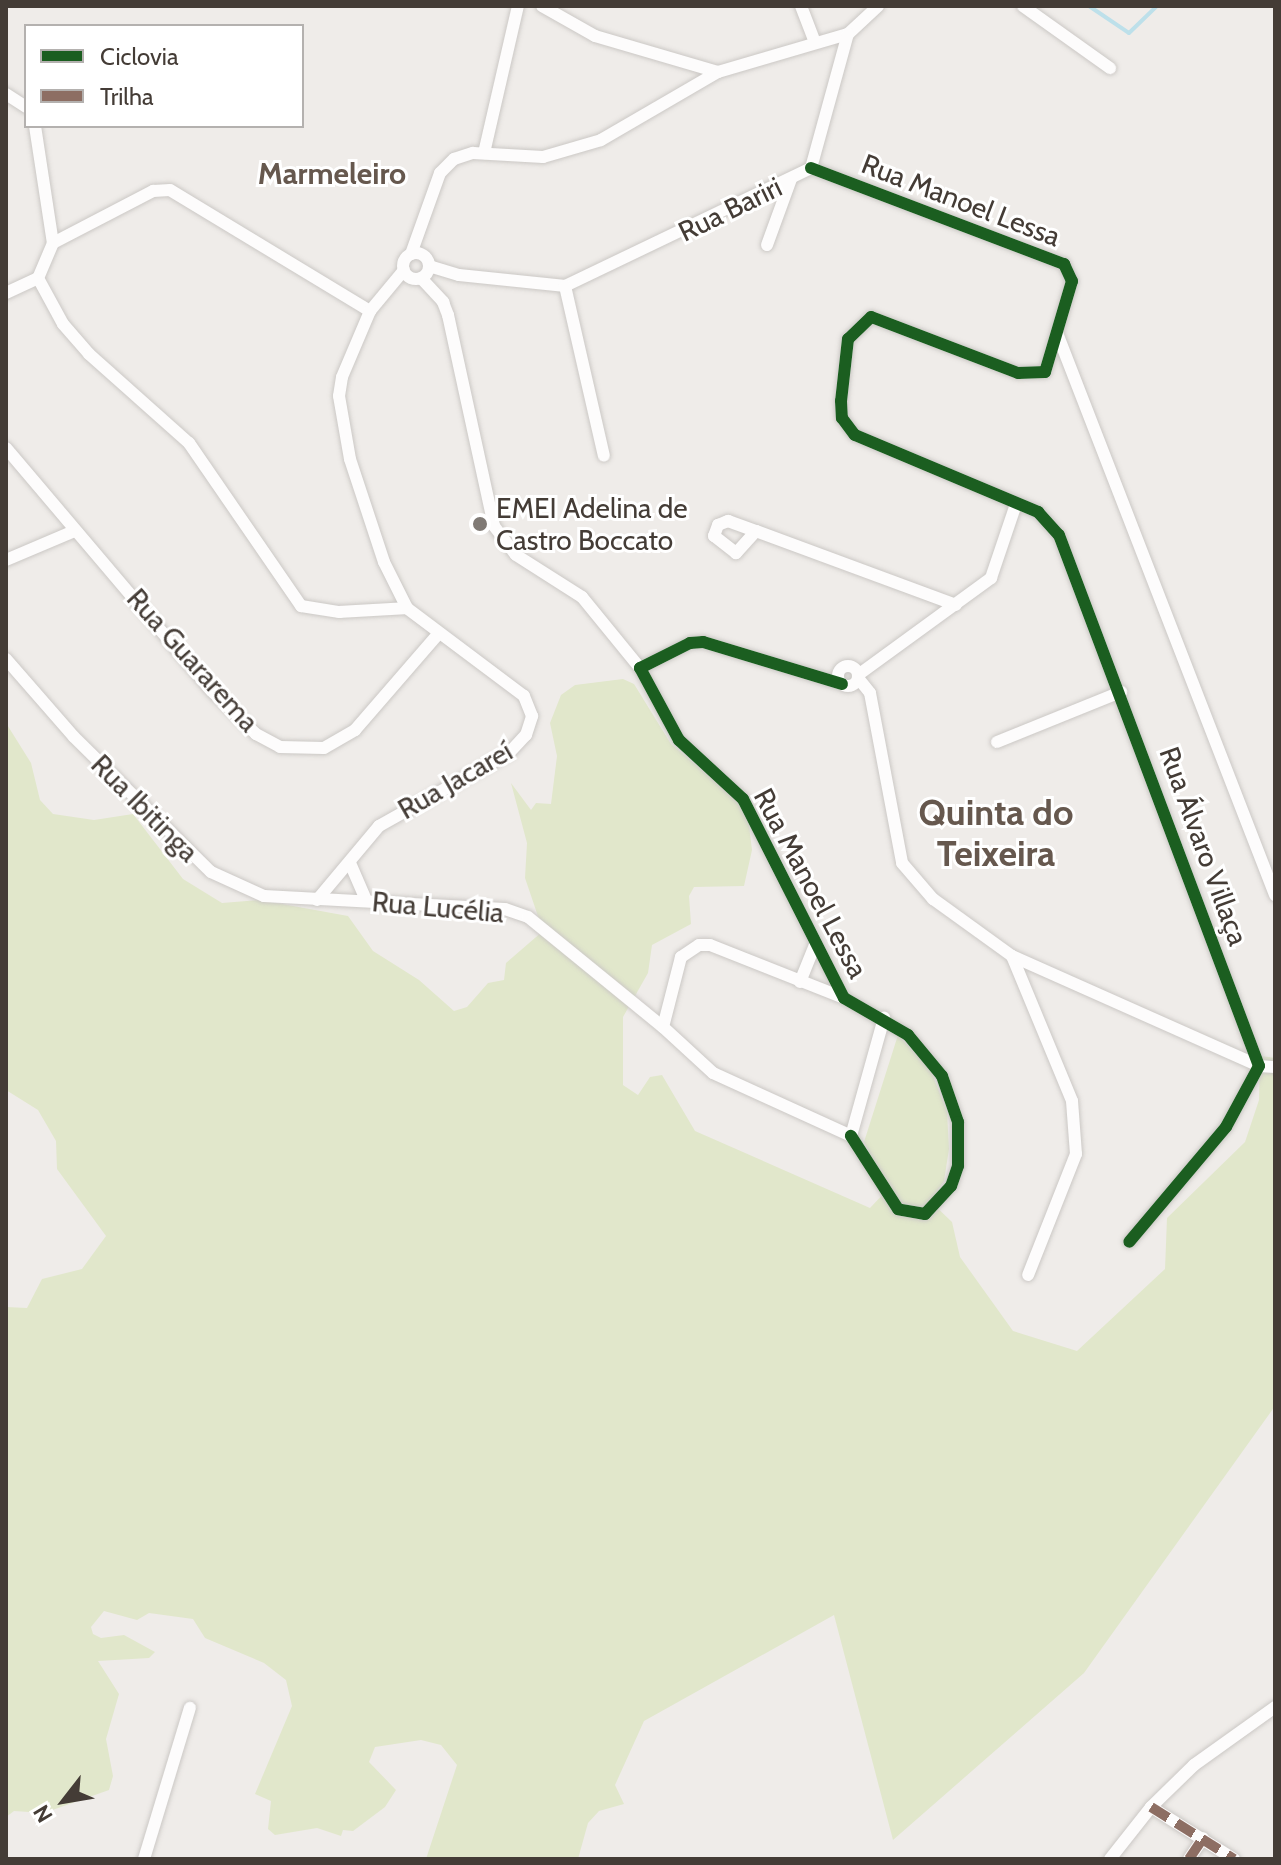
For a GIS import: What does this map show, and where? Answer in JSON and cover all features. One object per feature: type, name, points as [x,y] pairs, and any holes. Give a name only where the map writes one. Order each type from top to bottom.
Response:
[{"type":"street","points":[[484,153],[518,6]]},
{"type":"street","points":[[542,6],[595,36],[718,72]]},
{"type":"street","points":[[801,6],[815,42]]},
{"type":"street","points":[[38,278],[63,324],[89,354],[189,443],[301,606],[340,612],[407,608],[384,562],[350,459],[339,396],[370,311],[404,270],[445,165],[484,153],[524,159],[568,152],[601,140],[718,72],[848,34],[878,6]]},
{"type":"street","points":[[1023,6],[1110,68]]},
{"type":"street","name":"Rua Bariri","points":[[565,286],[811,168],[848,34]]},
{"type":"street","points":[[6,94],[24,106]]},
{"type":"street","points":[[6,293],[38,278],[53,243],[35,128]]},
{"type":"street","name":"Rua Manoel Lessa","points":[[811,168],[1064,264],[1072,281],[1045,372],[1034,375],[885,318],[864,320],[848,339],[842,418],[855,435],[1016,504]]},
{"type":"street","points":[[767,245],[791,179]]},
{"type":"street","points":[[53,243],[153,191],[170,190],[370,311]]},
{"type":"street","points":[[411,254],[421,254],[429,266],[459,275],[565,286],[604,456]]},
{"type":"street","points":[[404,270],[421,278],[429,266]]},
{"type":"street","name":"Rua Manoel Lessa","points":[[421,278],[443,302],[448,315],[494,526],[516,555],[582,597],[640,668],[679,740],[743,799],[814,947],[844,998],[884,1018],[929,1056],[952,1099],[960,1143],[951,1186],[925,1214],[898,1209],[851,1136]]},
{"type":"street","points":[[1057,333],[1275,895]]},
{"type":"street","name":"Rua Guararema","points":[[6,448],[72,532],[115,573],[214,693],[256,734],[280,747],[324,748],[355,730],[439,633]]},
{"type":"street","points":[[640,668],[690,643],[703,642],[817,680],[849,678],[991,578],[1016,504]]},
{"type":"street","name":"Rua Álvaro Villaça","points":[[1016,504],[1038,512],[1059,535],[1121,692],[1259,1066]]},
{"type":"street","points":[[756,531],[956,605]]},
{"type":"street","points":[[6,560],[72,532]]},
{"type":"street","name":"Rua Jacareí","points":[[317,900],[379,826],[509,753],[526,735],[532,716],[524,696],[407,608]]},
{"type":"street","name":"Rua Ibitinga","points":[[6,659],[74,737],[211,872],[264,896],[317,900]]},
{"type":"street","points":[[849,678],[867,688],[902,863],[933,899],[1012,956],[1259,1066],[1275,1067]]},
{"type":"street","points":[[997,742],[1121,692]]},
{"type":"street","points":[[350,863],[366,900]]},
{"type":"street","name":"Rua Lucélia","points":[[317,900],[505,909],[528,917],[663,1027],[713,1073],[851,1136]]},
{"type":"street","points":[[663,1027],[681,957],[699,945],[710,945],[844,998]]},
{"type":"street","name":"Rua Manoel Lessa","points":[[800,982],[814,947]]},
{"type":"street","points":[[1012,956],[1077,1125],[1076,1154],[1028,1275]]},
{"type":"street","points":[[851,1136],[884,1018]]},
{"type":"street","points":[[1129,1242],[1226,1127],[1259,1066]]},
{"type":"street","points":[[1110,1859],[1151,1807],[1214,1749],[1275,1707]]},
{"type":"street","points":[[144,1859],[190,1708]]},
{"type":"street","points":[[1151,1807],[1234,1859]]},
{"type":"street","points":[[1189,1859],[1203,1838]]},
{"type":"green space","points":[[623,679],[634,684],[671,744],[747,809],[752,850],[744,886],[694,887],[689,896],[691,924],[652,945],[648,973],[623,1017],[623,1085],[638,1095],[650,1077],[662,1075],[695,1131],[870,1208],[888,1189],[864,1142],[898,1035],[931,1071],[947,1112],[949,1149],[944,1181],[930,1201],[952,1222],[960,1257],[1013,1331],[1077,1351],[1165,1269],[1167,1218],[1245,1142],[1259,1100],[1260,1056],[1275,1058],[1275,1406],[1084,1673],[893,1840],[834,1615],[644,1721],[615,1785],[624,1804],[599,1811],[588,1823],[578,1859],[426,1859],[457,1765],[441,1745],[421,1740],[375,1747],[369,1762],[396,1790],[385,1807],[353,1831],[343,1830],[341,1836],[317,1828],[275,1835],[268,1829],[271,1801],[255,1794],[292,1706],[286,1680],[264,1663],[205,1638],[193,1619],[149,1613],[137,1620],[104,1611],[91,1627],[93,1634],[101,1638],[124,1635],[155,1652],[149,1658],[98,1661],[119,1694],[106,1739],[113,1776],[109,1790],[44,1813],[14,1811],[6,1817],[6,1307],[27,1308],[42,1279],[82,1269],[106,1236],[57,1169],[56,1141],[38,1110],[6,1090],[6,723],[31,763],[40,800],[53,814],[94,820],[133,814],[183,879],[222,903],[260,900],[348,916],[373,951],[419,980],[454,1011],[467,1007],[488,983],[504,980],[506,963],[543,931],[525,878],[527,843],[511,783],[531,810],[536,803],[551,804],[557,756],[550,723],[561,695],[575,685]]},
{"type":"waterway","points":[[1089,6],[1129,33],[1157,6]]},
{"type":"marked path","points":[[1151,1807],[1234,1859]]},
{"type":"marked path","points":[[1189,1859],[1203,1838]]},
{"type":"cycle path","points":[[811,168],[1064,264],[1072,281],[1045,372],[1018,373],[871,317],[848,339],[842,418],[855,435],[1038,512],[1059,535],[1259,1066],[1226,1127],[1129,1242]]},
{"type":"cycle path","points":[[842,684],[703,642],[690,643],[640,668],[679,740],[743,799],[844,998],[908,1035],[942,1076],[958,1122],[958,1166],[951,1186],[925,1214],[898,1209],[851,1136]]},
{"type":"place","name":"EMEI Adelina de Castro Boccato","points":[[480,524]]},
{"type":"district","name":"Marmeleiro","points":[[332,174]]},
{"type":"district","name":"Quinta do Teixeira","points":[[996,832]]}]
